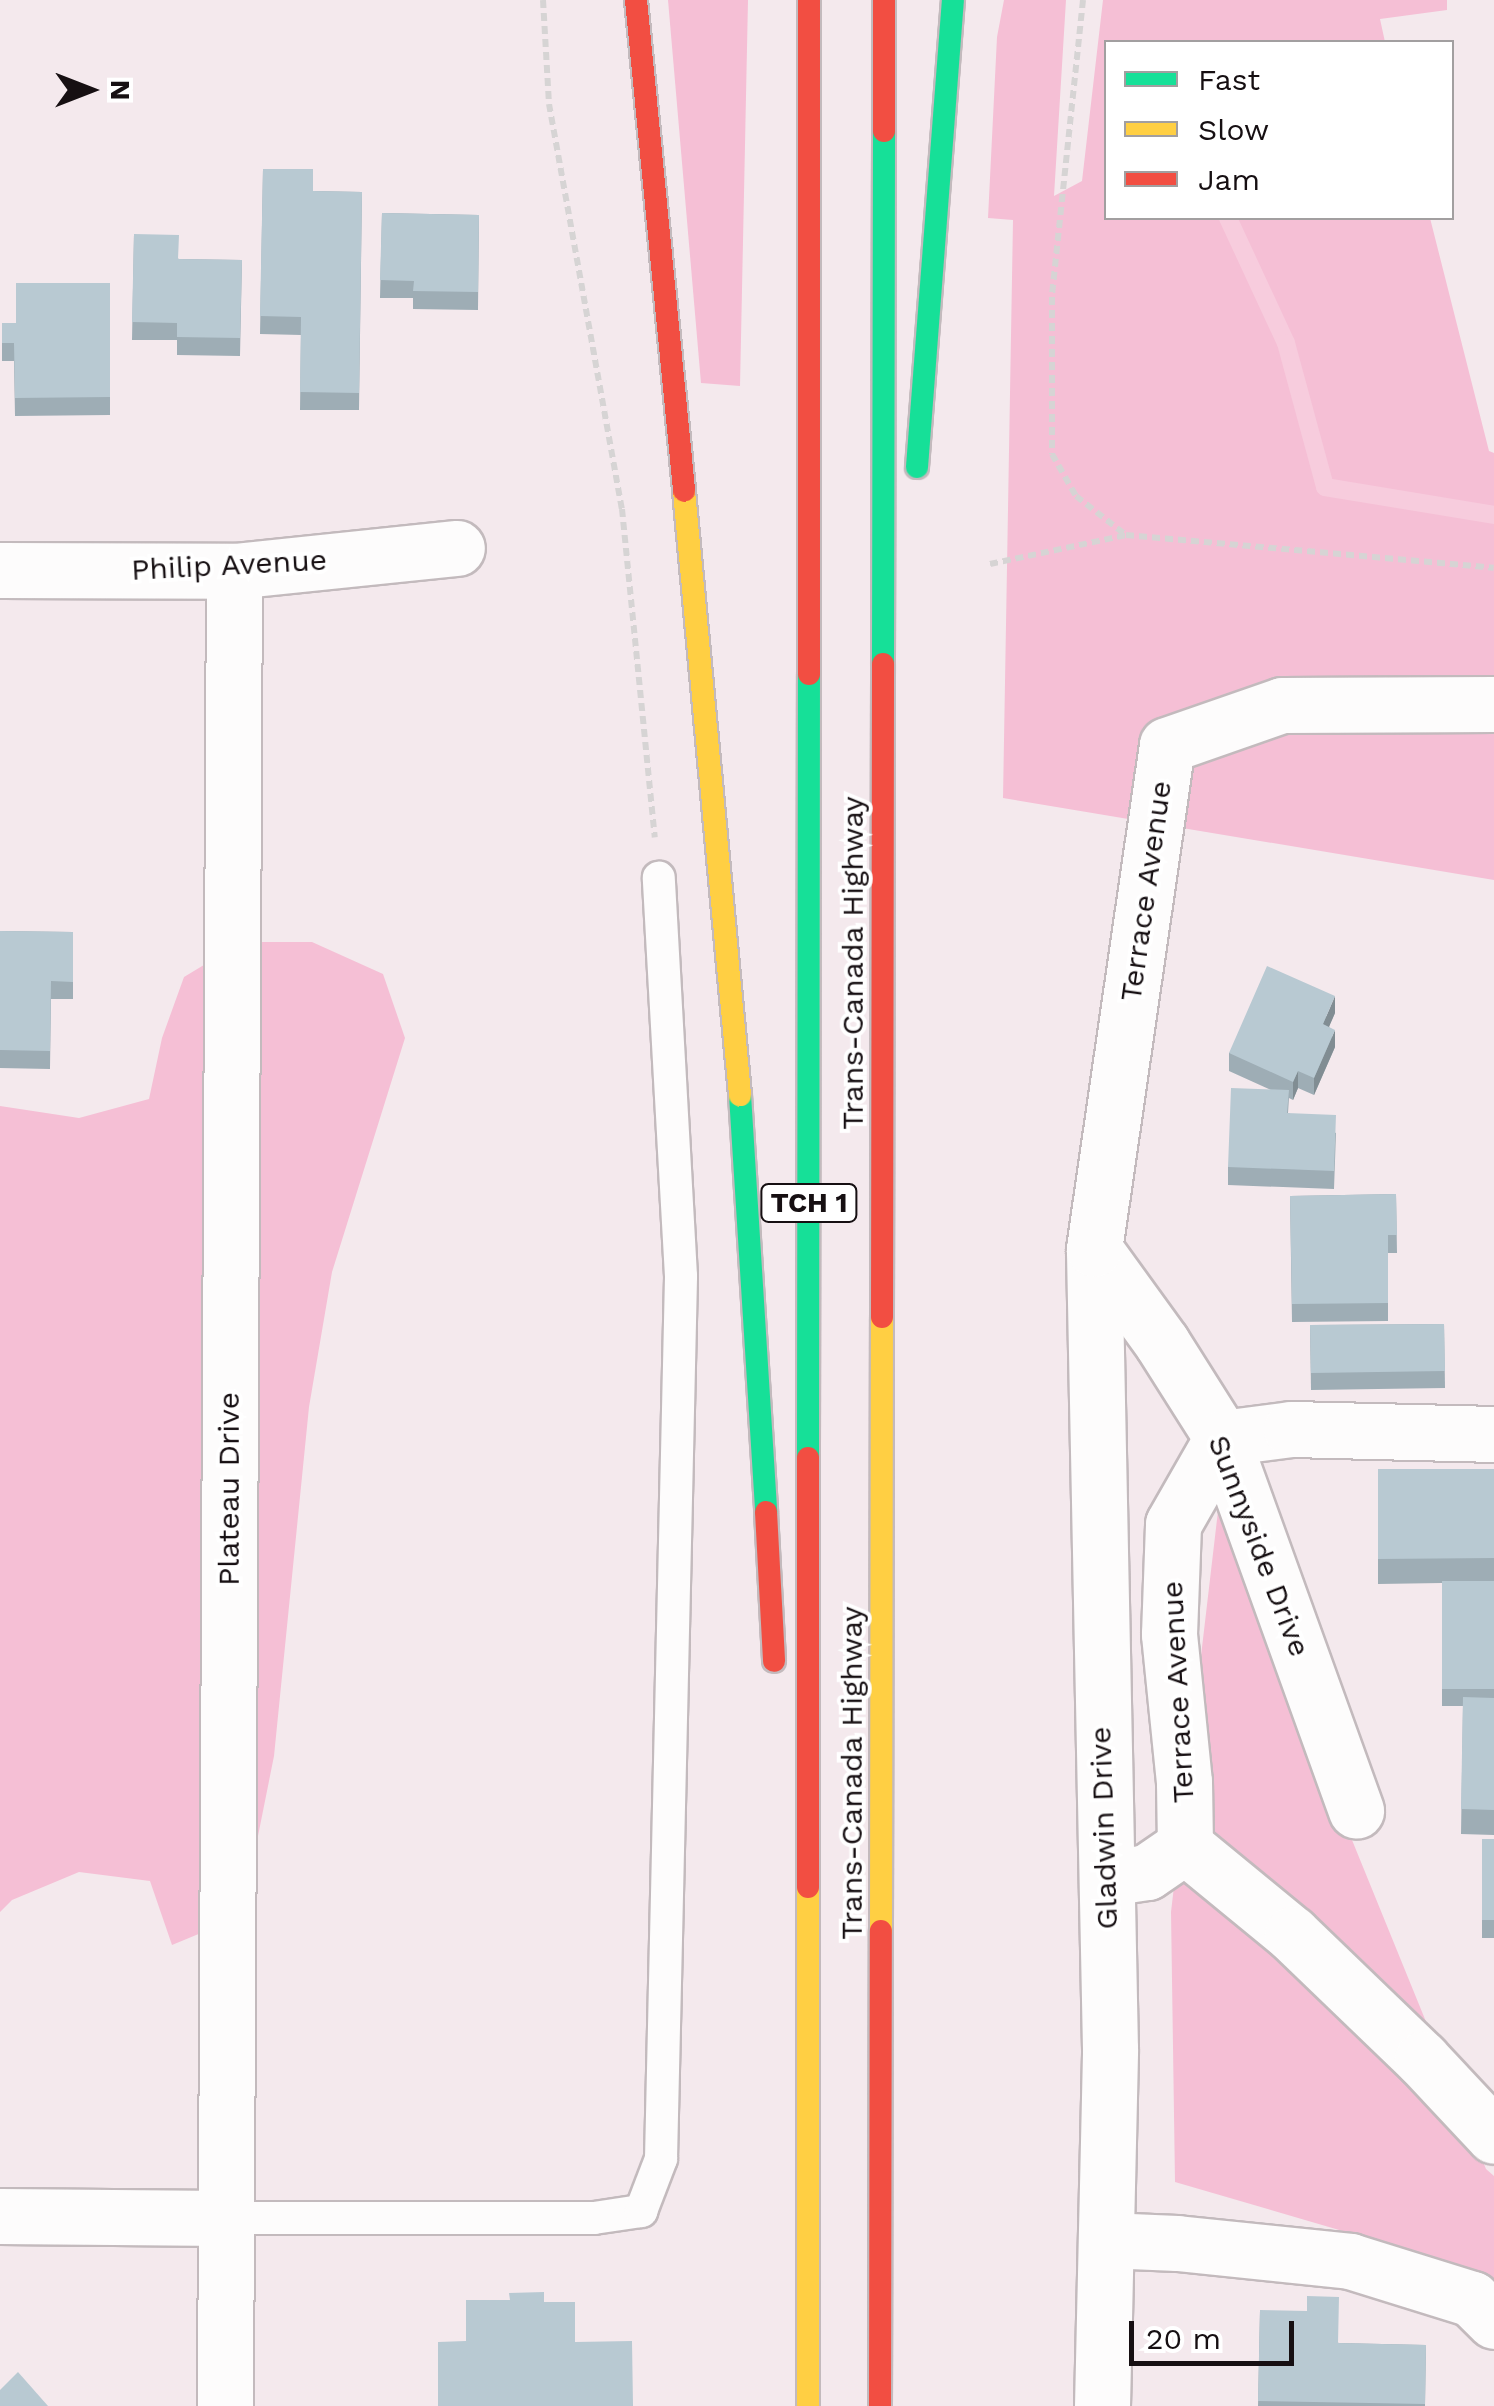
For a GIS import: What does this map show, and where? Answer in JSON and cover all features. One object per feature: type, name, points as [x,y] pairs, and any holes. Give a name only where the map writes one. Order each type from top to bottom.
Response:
[{"type":"highway","points":[[636,0],[732,987],[756,1306],[775,1684]]},
{"type":"highway","name":"Trans-Canada Highway","points":[[808,2406],[810,0]]},
{"type":"highway","name":"Trans-Canada Highway","points":[[880,2406],[884,0]]},
{"type":"highway","points":[[915,497],[954,0]]},
{"type":"highway","points":[[884,914],[908,595]]},
{"type":"highway","points":[[784,1862],[808,2338]]},
{"type":"street","name":"Philip Avenue","points":[[0,570],[234,572],[457,548]]},
{"type":"street","name":"Plateau Drive","points":[[225,2406],[234,572]]},
{"type":"street","name":"Terrace Avenue","points":[[1094,1249],[1167,745],[1282,705],[1494,704]]},
{"type":"street","name":"Sunnyside Drive","points":[[1094,1249],[1162,1343],[1222,1438],[1356,1811]]},
{"type":"street","name":"Gladwin Drive","points":[[1094,1249],[1107,1878],[1102,2406]]},
{"type":"street","points":[[1222,1438],[1291,1429],[1494,1434]]},
{"type":"street","name":"Terrace Avenue","points":[[1107,1878],[1147,1872],[1184,1846],[1184,1782],[1169,1634],[1173,1524],[1222,1438]]},
{"type":"street","points":[[1184,1846],[1292,1934],[1422,2059],[1494,2136]]},
{"type":"street","points":[[0,2216],[226,2218]]},
{"type":"street","points":[[1106,2240],[1350,2261],[1472,2300],[1494,2322]]},
{"type":"lane","points":[[226,2218],[610,2216],[640,2211],[661,2159],[681,1276],[659,878]]},
{"type":"path","points":[[543,0],[549,104],[622,509],[659,878]]},
{"type":"path","points":[[1083,0],[1052,297],[1052,454],[1076,496],[1126,535]]},
{"type":"path","points":[[990,564],[1126,535],[1494,568]]},
{"type":"shaded area","points":[[668,0],[748,0],[740,386],[701,383]]},
{"type":"shaded area","points":[[1004,0],[1066,0],[1054,196],[1082,181],[1103,0],[1447,0],[1447,10],[1380,19],[1385,40],[1104,40],[1104,220],[1431,220],[1489,451],[1494,453],[1494,880],[1003,798],[1013,220],[988,218],[997,37]]},
{"type":"shaded area","points":[[242,942],[312,942],[383,974],[405,1038],[332,1272],[309,1407],[274,1756],[242,1916],[172,1945],[150,1881],[79,1872],[12,1900],[0,1912],[0,1106],[79,1118],[149,1099],[162,1038],[184,977]]},
{"type":"shaded area","points":[[1218,1511],[1486,2169],[1494,2176],[1494,2293],[1387,2244],[1175,2182],[1171,1912]]},
{"type":"building","points":[[263,169],[313,169],[313,191],[362,192],[359,393],[300,392],[301,317],[260,316]]},
{"type":"building","points":[[382,213],[479,215],[478,292],[413,291],[414,281],[380,280]]},
{"type":"building","points":[[134,234],[179,235],[178,259],[242,260],[240,338],[177,337],[177,323],[132,322]]},
{"type":"building","points":[[16,283],[110,283],[110,397],[15,398],[14,343],[2,343],[2,323],[16,323]]},
{"type":"building","points":[[0,931],[73,932],[73,982],[51,981],[50,1051],[0,1050]]},
{"type":"building","points":[[1267,966],[1335,996],[1323,1024],[1335,1030],[1314,1078],[1298,1071],[1293,1082],[1229,1053]]},
{"type":"building","points":[[1231,1088],[1289,1090],[1287,1113],[1336,1115],[1334,1171],[1228,1167]]},
{"type":"building","points":[[1396,1194],[1397,1235],[1388,1235],[1388,1303],[1292,1304],[1290,1196]]},
{"type":"building","points":[[1444,1324],[1445,1371],[1311,1373],[1310,1325]]},
{"type":"building","points":[[1378,1469],[1494,1469],[1494,1558],[1378,1559]]},
{"type":"building","points":[[1442,1581],[1494,1581],[1494,1689],[1442,1689]]},
{"type":"building","points":[[1463,1697],[1494,1698],[1494,1810],[1461,1809]]},
{"type":"building","points":[[1482,1839],[1494,1839],[1494,1920],[1482,1920]]},
{"type":"building","points":[[544,2292],[544,2302],[575,2302],[575,2342],[632,2341],[633,2406],[438,2406],[438,2342],[466,2341],[466,2300],[510,2300],[509,2293]]},
{"type":"building","points":[[1307,2296],[1339,2297],[1338,2343],[1426,2345],[1425,2404],[1258,2401],[1260,2310],[1307,2311]]},
{"type":"building","points":[[18,2372],[48,2406],[0,2406],[0,2390]]},
{"type":"waterway","points":[[1229,220],[1286,343],[1325,487],[1494,515]]},
{"type":"traffic: fast","points":[[917,467],[953,0]]},
{"type":"traffic: fast","points":[[883,664],[884,131]]},
{"type":"traffic: fast","points":[[808,1458],[809,674]]},
{"type":"traffic: fast","points":[[740,1095],[766,1512]]},
{"type":"traffic: slow","points":[[684,491],[740,1095]]},
{"type":"traffic: slow","points":[[881,1931],[882,1317]]},
{"type":"traffic: slow","points":[[808,1887],[808,2406]]},
{"type":"traffic: jam","points":[[636,0],[684,491]]},
{"type":"traffic: jam","points":[[809,0],[809,674]]},
{"type":"traffic: jam","points":[[884,0],[884,131]]},
{"type":"traffic: jam","points":[[882,1317],[883,664]]},
{"type":"traffic: jam","points":[[808,1458],[808,1887]]},
{"type":"traffic: jam","points":[[766,1512],[774,1661]]},
{"type":"traffic: jam","points":[[880,2406],[881,1931]]}]
